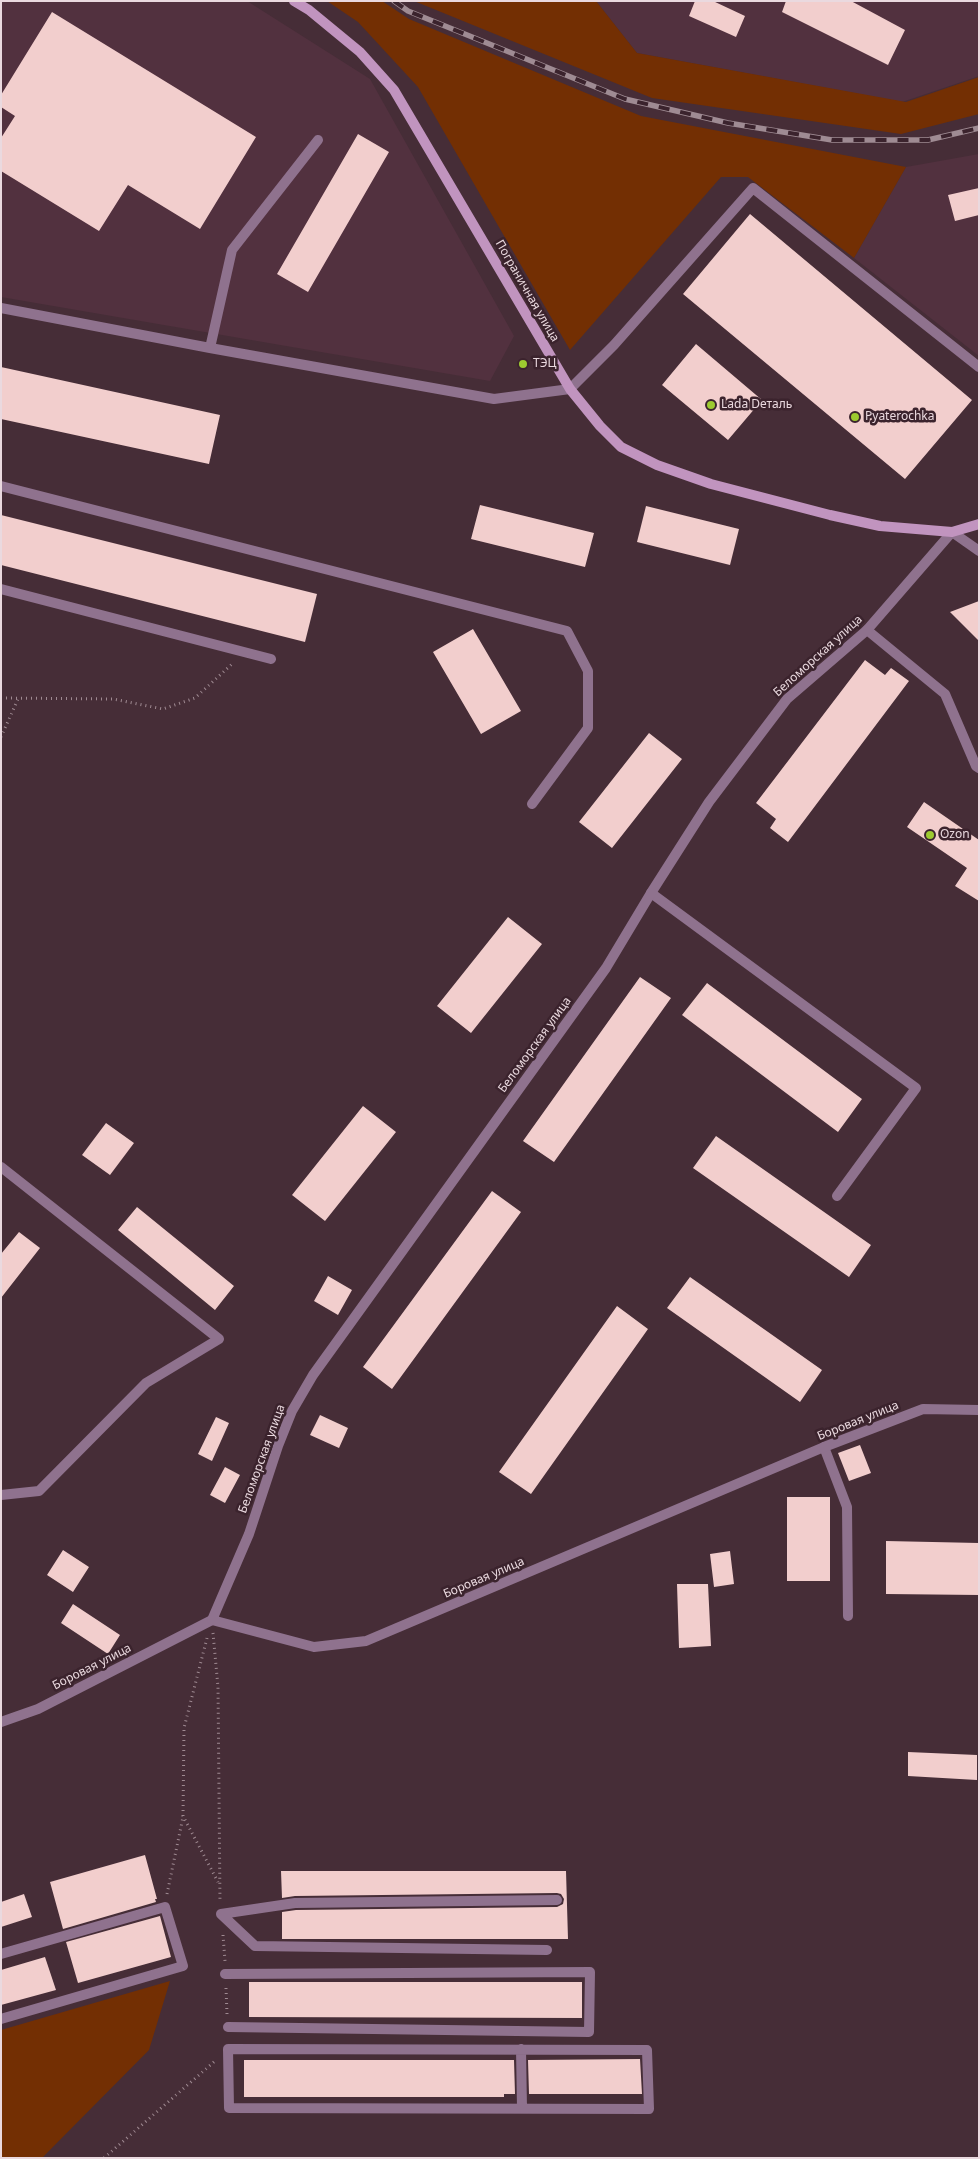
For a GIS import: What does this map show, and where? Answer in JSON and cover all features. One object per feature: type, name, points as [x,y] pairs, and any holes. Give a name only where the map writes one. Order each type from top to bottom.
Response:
[{"type":"main road","name":"Пограничная улица","points":[[294,1],[309,10],[360,52],[394,90],[570,389],[600,426],[621,447],[657,465],[712,484],[880,526],[952,532],[979,524]]},
{"type":"street","points":[[210,348],[232,250],[318,140]]},
{"type":"street","points":[[1,308],[494,399],[570,389],[614,344],[753,188],[979,367]]},
{"type":"street","points":[[1,486],[567,631],[588,671],[588,728],[532,804]]},
{"type":"street","points":[[952,532],[979,551]]},
{"type":"street","name":"Беломорская улица","points":[[212,1620],[249,1534],[278,1446],[292,1411],[313,1375],[606,968],[709,802],[787,699],[867,630],[952,532]]},
{"type":"street","points":[[1,589],[271,658]]},
{"type":"street","points":[[867,630],[946,694],[976,766],[979,768]]},
{"type":"street","points":[[651,893],[916,1088],[837,1196]]},
{"type":"street","points":[[1,1167],[219,1339],[146,1383],[39,1491],[1,1495]]},
{"type":"street","name":"Боровая улица","points":[[1,1722],[38,1709],[212,1620],[314,1647],[366,1641],[824,1448],[923,1409],[979,1410]]},
{"type":"street","points":[[824,1448],[847,1507],[848,1616]]},
{"type":"street","points":[[221,1914],[295,1903],[556,1900]]},
{"type":"street","points":[[1,1954],[165,1907],[183,1966],[1,2019]]},
{"type":"street","points":[[221,1914],[255,1946],[547,1950]]},
{"type":"street","points":[[226,1974],[590,1972],[589,2032],[228,2027]]},
{"type":"street","points":[[228,2049],[521,2049],[647,2050],[649,2109],[229,2108],[228,2049]]},
{"type":"street","points":[[521,2049],[522,2108]]},
{"type":"path","points":[[1,698],[113,699],[163,708],[196,698],[244,652]]},
{"type":"path","points":[[1,737],[18,699]]},
{"type":"path","points":[[165,1907],[183,1816],[184,1728],[212,1620]]},
{"type":"path","points":[[212,1620],[218,1687],[218,1883],[226,1974],[228,2027]]},
{"type":"path","points":[[183,1816],[218,1883]]},
{"type":"path","points":[[104,2158],[228,2049]]},
{"type":"shaded area","points":[[1,1],[247,1],[370,79],[514,336],[490,381],[1,297]]},
{"type":"shaded area","points":[[327,1],[382,1],[409,19],[641,116],[906,167],[854,258],[748,177],[721,177],[570,350],[418,87],[358,22]]},
{"type":"shaded area","points":[[414,1],[596,1],[637,53],[906,102],[979,77],[979,114],[901,134],[652,98]]},
{"type":"shaded area","points":[[596,1],[979,1],[979,76],[902,102],[637,53]]},
{"type":"shaded area","points":[[979,154],[979,356],[854,258],[906,167]]},
{"type":"shaded area","points":[[170,1981],[149,2050],[42,2158],[1,2158],[1,2030]]},
{"type":"building","points":[[695,1],[713,1],[745,16],[736,37],[689,16]]},
{"type":"building","points":[[786,1],[851,1],[905,30],[888,65],[782,12]]},
{"type":"building","points":[[52,12],[256,137],[200,229],[128,185],[99,231],[1,171],[1,138],[15,116],[1,107],[1,95]]},
{"type":"building","points":[[358,134],[389,152],[308,292],[277,274]]},
{"type":"building","points":[[979,188],[979,215],[955,221],[948,195]]},
{"type":"building","points":[[750,214],[972,400],[905,479],[683,294]]},
{"type":"building","points":[[696,344],[762,400],[728,440],[662,385]]},
{"type":"building","points":[[1,367],[220,415],[209,464],[1,419]]},
{"type":"building","points":[[480,505],[594,533],[585,567],[471,539]]},
{"type":"building","points":[[646,506],[739,529],[730,565],[637,542]]},
{"type":"building","points":[[1,515],[317,594],[305,642],[1,565]]},
{"type":"building","points":[[979,601],[979,641],[950,612]]},
{"type":"building","points":[[473,629],[521,711],[481,734],[433,652]]},
{"type":"building","points":[[865,660],[885,675],[891,668],[909,681],[788,842],[770,828],[776,819],[756,803]]},
{"type":"building","points":[[649,733],[682,759],[612,848],[579,822]]},
{"type":"building","points":[[924,802],[979,840],[979,901],[955,886],[967,868],[907,827]]},
{"type":"building","points":[[508,917],[542,944],[471,1033],[437,1006]]},
{"type":"building","points":[[640,977],[671,998],[554,1162],[523,1141]]},
{"type":"building","points":[[707,983],[862,1099],[838,1132],[682,1015]]},
{"type":"building","points":[[363,1106],[396,1132],[325,1221],[292,1195]]},
{"type":"building","points":[[106,1123],[134,1143],[110,1175],[82,1155]]},
{"type":"building","points":[[716,1136],[871,1245],[849,1277],[693,1168]]},
{"type":"building","points":[[492,1191],[521,1212],[392,1389],[363,1367]]},
{"type":"building","points":[[137,1207],[234,1286],[215,1310],[118,1230]]},
{"type":"building","points":[[19,1232],[40,1248],[1,1298],[1,1254]]},
{"type":"building","points":[[328,1276],[352,1290],[338,1315],[314,1301]]},
{"type":"building","points":[[690,1277],[822,1370],[800,1402],[667,1308]]},
{"type":"building","points":[[617,1306],[648,1329],[531,1494],[499,1472]]},
{"type":"building","points":[[320,1415],[348,1428],[339,1448],[310,1435]]},
{"type":"building","points":[[216,1417],[229,1423],[212,1461],[198,1454]]},
{"type":"building","points":[[860,1445],[871,1473],[849,1481],[838,1453]]},
{"type":"building","points":[[225,1467],[240,1475],[225,1503],[210,1495]]},
{"type":"building","points":[[787,1497],[830,1497],[830,1581],[787,1581]]},
{"type":"building","points":[[886,1541],[979,1543],[979,1595],[886,1594]]},
{"type":"building","points":[[63,1550],[89,1567],[73,1592],[47,1575]]},
{"type":"building","points":[[730,1551],[734,1584],[714,1587],[710,1554]]},
{"type":"building","points":[[677,1584],[708,1584],[711,1646],[679,1648]]},
{"type":"building","points":[[73,1604],[120,1635],[108,1654],[61,1623]]},
{"type":"building","points":[[908,1752],[977,1755],[977,1780],[908,1776]]},
{"type":"building","points":[[145,1855],[157,1899],[155,1899],[156,1902],[63,1929],[50,1882]]},
{"type":"building","points":[[281,1871],[566,1871],[568,1939],[282,1939],[282,1912],[296,1910],[557,1907],[563,1904],[564,1899],[561,1894],[557,1893],[295,1896],[282,1898]]},
{"type":"building","points":[[24,1894],[32,1917],[1,1927],[1,1902]]},
{"type":"building","points":[[160,1916],[171,1957],[78,1983],[66,1942]]},
{"type":"building","points":[[45,1957],[56,1990],[1,2005],[1,1970]]},
{"type":"building","points":[[249,1982],[582,1982],[582,2018],[249,2017]]},
{"type":"building","points":[[640,2059],[642,2094],[529,2094],[528,2060]]},
{"type":"building","points":[[244,2060],[514,2060],[515,2094],[504,2094],[504,2097],[244,2097]]},
{"type":"railway","points":[[394,1],[408,11],[625,99],[728,123],[832,140],[928,140],[979,128]]},
{"type":"place","name":"ТЭЦ","points":[[523,364]]},
{"type":"place","name":"Lada Dеталь","points":[[711,405]]},
{"type":"place","name":"Pyaterochka","points":[[855,417]]},
{"type":"place","name":"Ozon","points":[[930,835]]}]
